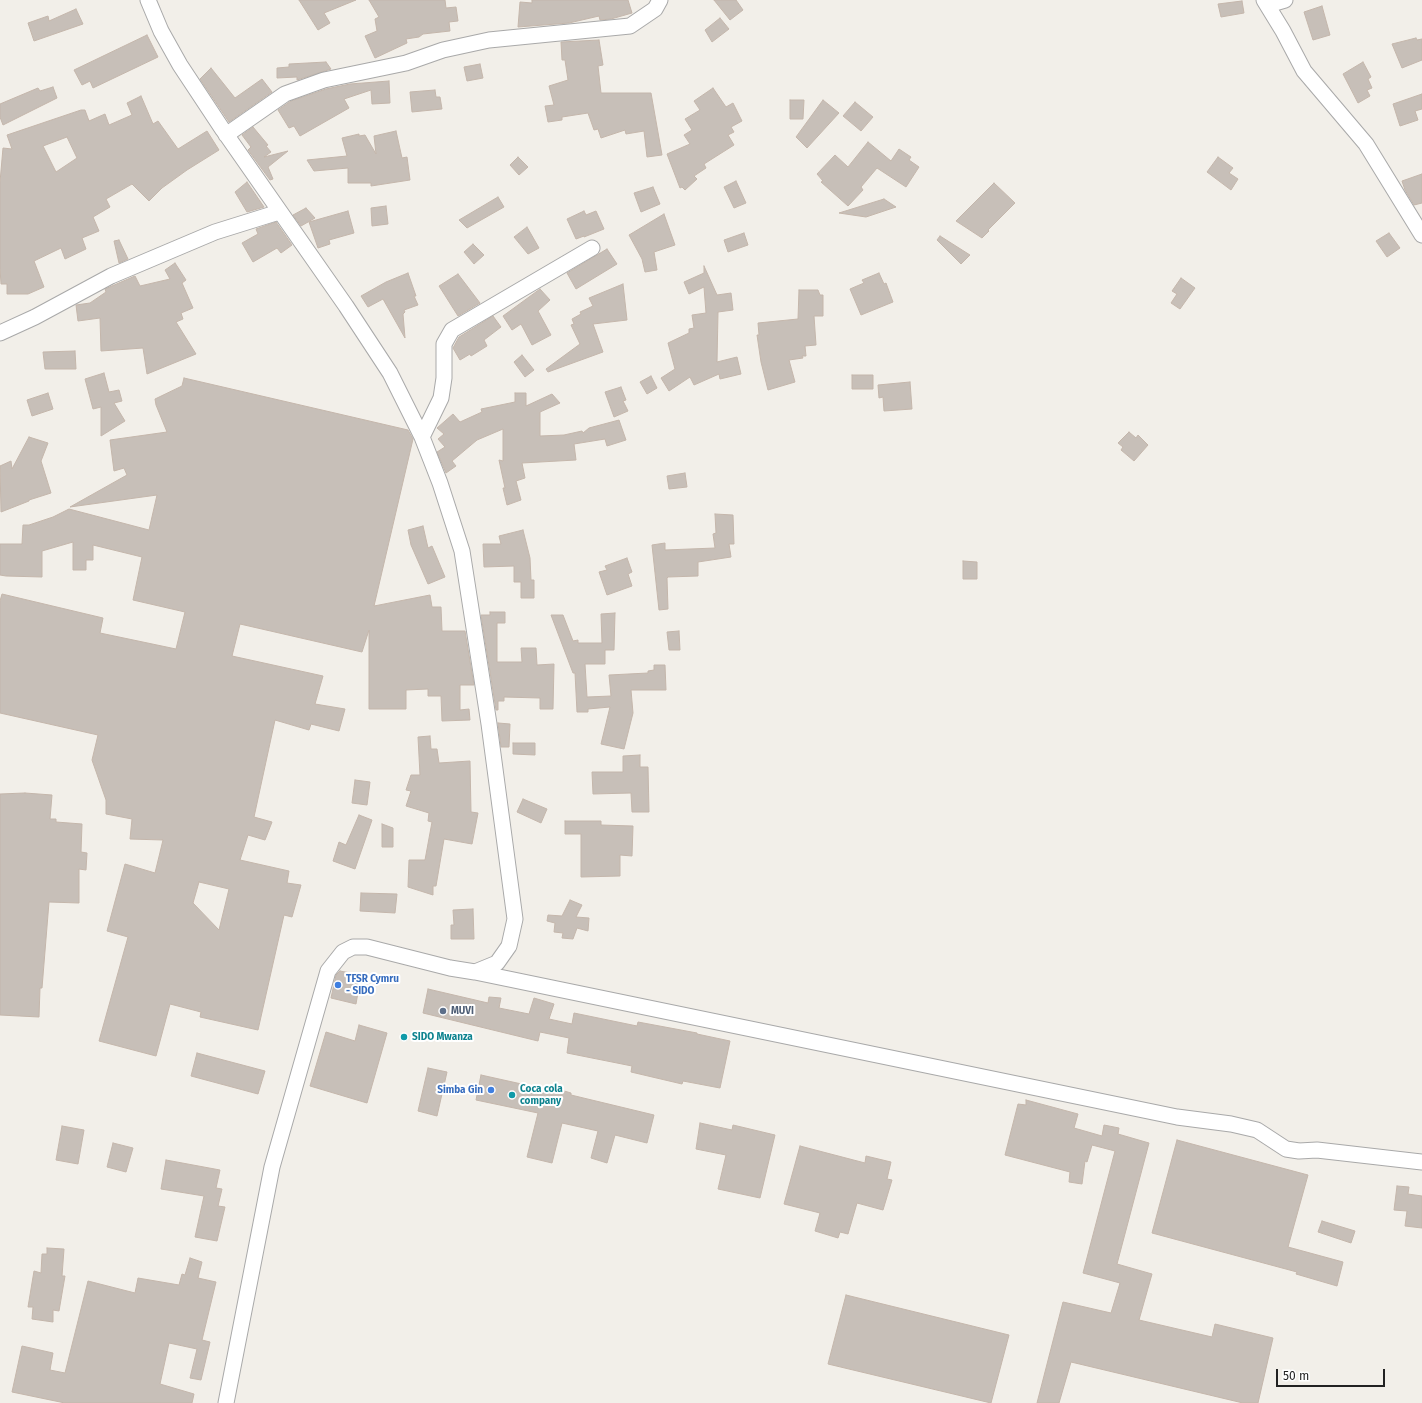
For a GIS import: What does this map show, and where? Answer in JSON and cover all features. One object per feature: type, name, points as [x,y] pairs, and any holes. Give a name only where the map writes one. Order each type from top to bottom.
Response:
[{"type":"street","points":[[148,0],[161,31],[180,65],[226,135],[346,306],[390,373],[422,437],[440,484],[462,551],[489,724],[515,920],[509,946],[497,963],[475,972]]},
{"type":"street","points":[[226,135],[285,94],[324,80],[406,63],[443,50],[489,40],[630,26],[654,10],[660,0]]},
{"type":"street","points":[[1285,0],[1266,2],[1304,71],[1366,144],[1422,235]]},
{"type":"street","points":[[0,333],[35,317],[111,276],[214,232],[279,212]]},
{"type":"street","points":[[422,437],[441,398],[444,378],[444,344],[452,330],[592,248]]},
{"type":"street","points":[[226,1403],[272,1167],[328,971],[344,952],[353,947],[367,947],[450,968],[1177,1117],[1231,1124],[1257,1130],[1286,1149],[1299,1151],[1317,1150],[1422,1162]]},
{"type":"building","points":[[299,0],[356,0],[324,13],[330,23],[318,30]]},
{"type":"building","points":[[369,0],[445,0],[446,8],[456,7],[458,21],[449,22],[450,31],[423,34],[419,37],[406,39],[407,43],[375,58],[365,36],[377,31],[375,19],[379,17]]},
{"type":"building","points":[[532,0],[628,0],[632,13],[611,19],[600,20],[599,16],[569,23],[518,27],[520,2],[532,3]]},
{"type":"building","points":[[714,0],[736,0],[743,10],[730,20]]},
{"type":"building","points":[[1242,1],[1244,13],[1221,17],[1218,4]]},
{"type":"building","points":[[1322,6],[1330,35],[1313,40],[1304,12]]},
{"type":"building","points":[[76,9],[83,24],[34,41],[28,23],[48,16],[49,21]]},
{"type":"building","points":[[720,18],[729,29],[712,42],[705,30]]},
{"type":"building","points":[[147,35],[158,57],[93,88],[90,81],[82,85],[74,70]]},
{"type":"building","points":[[1416,38],[1417,40],[1422,39],[1422,60],[1402,68],[1392,44]]},
{"type":"building","points":[[599,40],[603,65],[598,66],[601,93],[651,93],[662,155],[647,157],[644,131],[626,134],[625,130],[601,138],[598,129],[594,130],[588,113],[562,117],[562,120],[548,122],[545,106],[554,105],[549,86],[568,80],[565,60],[562,60],[561,42]]},
{"type":"building","points":[[326,62],[331,69],[297,80],[297,77],[277,78],[277,68],[289,67],[289,64]]},
{"type":"building","points":[[1363,62],[1371,77],[1368,79],[1372,88],[1367,90],[1370,96],[1358,103],[1343,74]]},
{"type":"building","points":[[480,64],[483,78],[467,81],[464,67]]},
{"type":"building","points":[[211,68],[235,98],[262,79],[272,92],[229,122],[200,79]]},
{"type":"building","points":[[389,81],[390,103],[372,104],[371,90],[344,99],[349,108],[300,136],[294,126],[289,128],[278,110],[291,101],[326,89],[350,84]]},
{"type":"building","points":[[53,87],[57,98],[3,125],[0,117],[0,104],[38,88],[40,91]]},
{"type":"building","points":[[713,88],[726,107],[733,103],[742,121],[731,127],[734,132],[728,135],[734,145],[704,164],[706,168],[694,176],[697,179],[685,190],[682,187],[680,188],[667,154],[690,144],[684,135],[692,130],[685,119],[700,110],[694,101]]},
{"type":"building","points":[[435,90],[436,97],[440,97],[442,109],[412,112],[410,92]]},
{"type":"building","points":[[1422,94],[1422,109],[1415,111],[1418,120],[1400,126],[1393,104]]},
{"type":"building","points":[[141,96],[153,124],[158,121],[178,149],[207,131],[219,150],[162,188],[149,201],[132,184],[106,199],[110,207],[93,217],[99,231],[82,238],[86,249],[65,259],[61,248],[34,261],[44,287],[28,294],[7,294],[7,284],[1,284],[0,268],[0,182],[3,148],[12,149],[7,135],[81,110],[85,110],[89,121],[105,114],[109,125],[132,115],[127,103]],"holes":[[[67,137],[77,158],[56,172],[43,146]]]},
{"type":"building","points":[[790,100],[804,100],[803,119],[790,119]]},
{"type":"building","points":[[823,100],[839,113],[807,148],[796,137]]},
{"type":"building","points":[[855,102],[873,117],[861,131],[843,116]]},
{"type":"building","points":[[253,127],[268,145],[266,146],[271,152],[264,157],[288,151],[268,167],[273,179],[270,180],[248,150],[251,147],[242,135]]},
{"type":"building","points":[[396,131],[402,158],[407,157],[410,180],[371,186],[371,183],[348,183],[348,168],[314,171],[307,160],[347,156],[342,138],[359,134],[359,136],[365,135],[376,154],[374,136]]},
{"type":"building","points":[[868,142],[891,161],[899,149],[911,157],[909,160],[919,167],[906,187],[877,168],[861,187],[863,190],[848,206],[821,182],[823,181],[817,174],[835,155],[848,167]]},
{"type":"building","points":[[518,157],[528,167],[519,175],[510,165]]},
{"type":"building","points":[[1218,157],[1233,168],[1229,173],[1238,179],[1231,190],[1207,172]]},
{"type":"building","points":[[1422,174],[1422,203],[1414,205],[1405,190],[1402,181]]},
{"type":"building","points":[[736,181],[746,203],[734,208],[724,187]]},
{"type":"building","points":[[247,182],[264,207],[247,212],[235,192]]},
{"type":"building","points":[[994,183],[1015,203],[982,238],[956,221]]},
{"type":"building","points":[[653,187],[660,204],[641,212],[634,193]]},
{"type":"building","points":[[498,197],[504,207],[467,228],[459,220]]},
{"type":"building","points":[[884,199],[896,207],[866,217],[839,213]]},
{"type":"building","points":[[386,206],[388,224],[372,226],[371,208]]},
{"type":"building","points":[[306,208],[315,218],[301,226],[293,215]]},
{"type":"building","points":[[348,211],[354,233],[329,240],[330,244],[318,248],[309,222]]},
{"type":"building","points":[[584,211],[586,215],[596,211],[604,229],[576,239],[567,219]]},
{"type":"building","points":[[664,214],[675,245],[654,252],[657,270],[645,272],[642,259],[629,235]]},
{"type":"building","points":[[276,222],[292,245],[281,253],[277,248],[253,262],[242,243],[258,234],[256,229]]},
{"type":"building","points":[[527,227],[539,248],[528,254],[514,237]]},
{"type":"building","points":[[744,233],[748,245],[728,252],[724,240]]},
{"type":"building","points":[[1389,233],[1400,248],[1387,257],[1376,241]]},
{"type":"building","points":[[940,236],[970,255],[961,264],[937,240]]},
{"type":"building","points":[[119,240],[128,259],[119,263],[114,241]]},
{"type":"building","points":[[473,244],[484,255],[474,264],[464,252]]},
{"type":"building","points":[[607,249],[617,264],[576,289],[567,273]]},
{"type":"building","points":[[175,263],[186,280],[182,283],[193,308],[181,313],[183,319],[176,322],[196,354],[147,374],[143,348],[101,351],[100,318],[78,321],[76,305],[90,303],[106,292],[105,289],[135,276],[140,286],[170,279],[165,270]]},
{"type":"building","points":[[704,266],[717,295],[731,293],[733,310],[718,312],[717,362],[737,357],[741,374],[720,379],[719,374],[694,385],[690,377],[669,391],[661,378],[675,369],[668,343],[689,333],[689,329],[694,328],[692,315],[706,313],[704,287],[689,294],[684,282],[704,273]]},
{"type":"building","points":[[408,273],[418,305],[404,310],[405,338],[383,299],[368,307],[361,296],[386,282]]},
{"type":"building","points":[[879,273],[884,284],[886,283],[893,302],[861,315],[850,289],[864,283],[862,280]]},
{"type":"building","points":[[458,274],[480,303],[458,316],[439,286]]},
{"type":"building","points":[[1181,278],[1195,288],[1180,309],[1171,303],[1177,294],[1172,291]]},
{"type":"building","points":[[623,284],[627,320],[593,324],[603,352],[548,372],[546,369],[580,344],[571,325],[574,324],[572,319],[581,314],[580,312],[593,306],[589,298]]},
{"type":"building","points":[[540,289],[550,300],[538,311],[551,335],[532,345],[521,324],[512,330],[503,316]]},
{"type":"building","points":[[799,290],[818,290],[820,295],[823,295],[823,316],[814,316],[816,345],[805,346],[806,356],[802,356],[803,358],[789,360],[795,382],[768,390],[761,362],[757,335],[759,335],[758,323],[798,319]]},
{"type":"building","points":[[493,316],[501,327],[484,340],[487,346],[471,356],[470,354],[460,360],[453,348],[459,337]]},
{"type":"building","points":[[75,351],[76,369],[45,369],[43,352]]},
{"type":"building","points":[[522,355],[534,370],[525,377],[514,362]]},
{"type":"building","points":[[104,373],[109,392],[119,390],[122,401],[114,403],[125,421],[101,436],[101,407],[93,409],[85,379]]},
{"type":"building","points":[[852,375],[873,375],[873,389],[852,389]]},
{"type":"building","points":[[651,376],[657,388],[647,394],[640,382]]},
{"type":"building","points":[[184,378],[408,430],[413,439],[374,606],[430,595],[432,607],[441,607],[442,631],[465,631],[474,685],[460,685],[460,710],[469,709],[470,720],[442,721],[441,696],[428,696],[428,689],[406,690],[406,709],[369,709],[369,630],[362,652],[240,624],[232,656],[323,676],[315,704],[345,709],[339,731],[311,724],[309,730],[275,720],[254,817],[272,822],[265,840],[248,835],[240,860],[289,871],[287,883],[301,885],[292,917],[284,915],[258,1030],[200,1017],[201,1012],[170,1004],[156,1056],[99,1041],[128,937],[107,931],[125,864],[155,873],[163,840],[130,839],[132,819],[106,814],[106,800],[92,760],[98,735],[0,713],[0,601],[2,594],[103,618],[100,633],[176,649],[185,612],[133,600],[142,557],[93,545],[93,560],[86,560],[86,570],[73,570],[73,542],[42,551],[42,577],[6,576],[0,575],[0,544],[22,544],[23,525],[29,525],[53,517],[69,509],[149,530],[157,495],[70,507],[127,475],[124,468],[114,471],[110,440],[167,432],[155,399],[182,386]],"holes":[[[199,882],[229,889],[219,930],[193,903]]]},
{"type":"building","points":[[910,382],[912,409],[884,411],[883,397],[879,398],[878,385]]},
{"type":"building","points":[[621,387],[626,400],[623,401],[628,411],[614,417],[605,392]]},
{"type":"building","points":[[48,393],[53,409],[32,416],[27,400]]},
{"type":"building","points":[[515,393],[526,393],[526,406],[552,394],[560,403],[540,412],[540,436],[564,435],[582,431],[583,433],[589,428],[619,420],[626,440],[607,446],[605,439],[574,444],[576,460],[522,463],[525,478],[516,481],[521,500],[507,505],[499,460],[503,461],[503,429],[477,440],[452,461],[456,466],[446,473],[437,452],[445,447],[438,439],[444,434],[437,428],[453,414],[460,422],[482,412],[481,409],[515,402]]},
{"type":"building","points":[[1129,432],[1136,438],[1138,435],[1148,445],[1134,461],[1121,450],[1123,447],[1118,443]]},
{"type":"building","points":[[29,437],[48,443],[41,461],[51,493],[29,500],[1,512],[0,466],[11,461],[12,469]]},
{"type":"building","points":[[685,473],[687,487],[669,489],[667,476]]},
{"type":"building","points":[[715,514],[733,515],[734,544],[729,544],[731,557],[698,562],[698,576],[668,577],[668,609],[659,610],[652,545],[665,543],[665,550],[715,548],[713,534],[716,533]]},
{"type":"building","points":[[423,526],[428,548],[432,546],[445,577],[428,584],[411,545],[408,530]]},
{"type":"building","points":[[523,530],[530,558],[531,580],[534,580],[534,598],[521,598],[521,582],[514,582],[514,566],[484,567],[483,544],[501,544],[499,536]]},
{"type":"building","points":[[627,558],[632,572],[628,574],[632,586],[607,595],[599,572],[607,570],[605,566]]},
{"type":"building","points":[[963,561],[977,562],[977,579],[963,579]]},
{"type":"building","points":[[490,612],[505,612],[505,623],[497,623],[497,662],[522,662],[521,648],[536,648],[537,665],[554,664],[553,709],[540,709],[540,698],[504,697],[504,701],[498,701],[498,710],[496,710],[481,615],[490,615]]},
{"type":"building","points":[[615,613],[614,650],[605,650],[605,664],[585,664],[587,697],[611,696],[609,675],[648,673],[648,671],[654,670],[654,665],[665,665],[666,690],[631,690],[633,713],[624,749],[601,744],[610,707],[588,709],[588,712],[577,712],[575,673],[573,673],[551,615],[563,615],[573,641],[578,640],[578,643],[602,643],[601,614]]},
{"type":"building","points":[[679,631],[680,650],[669,650],[667,632]]},
{"type":"building","points":[[498,723],[510,724],[509,747],[501,747]]},
{"type":"building","points":[[430,736],[431,749],[437,749],[439,763],[470,761],[471,812],[478,813],[472,844],[444,839],[436,886],[433,886],[433,895],[408,887],[409,860],[425,860],[432,822],[428,821],[429,813],[406,806],[411,791],[406,790],[411,775],[420,775],[418,737]]},
{"type":"building","points":[[513,743],[535,743],[535,755],[513,754]]},
{"type":"building","points":[[640,755],[640,767],[648,767],[649,812],[632,812],[631,793],[593,794],[592,772],[623,772],[623,756]]},
{"type":"building","points":[[355,780],[370,782],[367,805],[352,803]]},
{"type":"building","points":[[25,793],[52,795],[50,819],[56,819],[56,822],[82,824],[81,852],[87,853],[86,870],[79,869],[79,903],[49,902],[42,988],[40,988],[39,1017],[0,1015],[0,794]]},
{"type":"building","points":[[523,799],[547,809],[541,823],[517,812]]},
{"type":"building","points":[[359,815],[372,820],[355,869],[333,861],[339,842],[346,845]]},
{"type":"building","points":[[565,821],[601,821],[601,825],[633,826],[632,856],[620,855],[620,876],[581,877],[581,834],[565,834]]},
{"type":"building","points":[[382,824],[393,828],[393,847],[382,847]]},
{"type":"building","points":[[361,893],[397,894],[395,913],[360,911]]},
{"type":"building","points":[[570,900],[582,905],[576,917],[589,918],[588,931],[577,928],[573,939],[562,938],[563,933],[554,932],[555,923],[547,921],[548,915],[562,916]]},
{"type":"building","points":[[473,909],[474,939],[451,939],[451,925],[454,925],[453,910]]},
{"type":"building","points":[[340,971],[361,975],[356,1004],[331,998],[336,975]]},
{"type":"building","points":[[428,989],[488,1003],[489,997],[501,998],[499,1008],[529,1014],[534,998],[554,1004],[549,1019],[572,1024],[574,1013],[637,1026],[638,1022],[730,1041],[720,1088],[683,1081],[682,1084],[631,1072],[632,1066],[567,1053],[569,1038],[540,1032],[538,1041],[423,1013]]},
{"type":"building","points":[[359,1025],[387,1033],[367,1103],[310,1086],[326,1032],[355,1041]]},
{"type":"building","points":[[197,1053],[265,1071],[258,1094],[191,1076]]},
{"type":"building","points":[[428,1068],[447,1072],[437,1116],[418,1111]]},
{"type":"building","points":[[481,1075],[553,1091],[554,1088],[571,1093],[571,1095],[654,1115],[647,1143],[615,1135],[607,1163],[591,1158],[598,1131],[562,1123],[552,1163],[527,1157],[538,1113],[476,1100]]},
{"type":"building","points":[[1026,1100],[1078,1114],[1074,1128],[1102,1136],[1104,1125],[1119,1128],[1118,1134],[1149,1143],[1117,1264],[1152,1274],[1139,1320],[1212,1337],[1215,1324],[1273,1338],[1258,1403],[1243,1403],[1071,1362],[1059,1403],[1037,1403],[1063,1302],[1111,1313],[1120,1283],[1083,1273],[1115,1151],[1092,1145],[1087,1162],[1085,1161],[1082,1184],[1069,1182],[1070,1172],[1005,1155],[1018,1104],[1026,1105]]},
{"type":"building","points":[[700,1123],[732,1130],[733,1125],[775,1135],[760,1198],[718,1189],[726,1155],[696,1149]]},
{"type":"building","points":[[62,1126],[84,1130],[78,1164],[56,1160]]},
{"type":"building","points":[[1177,1140],[1308,1175],[1288,1247],[1343,1262],[1337,1286],[1296,1274],[1297,1272],[1152,1233]]},
{"type":"building","points":[[113,1143],[133,1148],[126,1172],[107,1167]]},
{"type":"building","points":[[800,1146],[865,1163],[866,1156],[891,1162],[887,1179],[892,1180],[883,1210],[857,1203],[848,1234],[840,1232],[838,1238],[815,1231],[820,1213],[784,1204]]},
{"type":"building","points":[[166,1160],[220,1170],[216,1188],[222,1189],[218,1206],[225,1207],[217,1241],[195,1237],[204,1196],[161,1189]]},
{"type":"building","points":[[1397,1186],[1409,1187],[1408,1194],[1422,1196],[1422,1228],[1405,1226],[1407,1211],[1394,1210]]},
{"type":"building","points":[[1322,1221],[1355,1231],[1351,1243],[1318,1232]]},
{"type":"building","points":[[47,1248],[64,1249],[62,1276],[65,1276],[59,1311],[53,1310],[53,1322],[32,1319],[33,1307],[28,1307],[34,1271],[41,1273],[42,1254],[47,1254]]},
{"type":"building","points":[[190,1258],[202,1262],[198,1278],[216,1282],[202,1340],[210,1342],[201,1380],[190,1378],[197,1349],[169,1343],[160,1384],[194,1394],[192,1403],[65,1403],[12,1392],[22,1346],[53,1353],[50,1370],[65,1373],[88,1281],[135,1293],[138,1278],[179,1285],[182,1274],[185,1275]]},
{"type":"building","points":[[846,1295],[1009,1335],[991,1403],[828,1364]]},
{"type":"place","name":"TFSR Cymru - SIDO","points":[[338,985]]},
{"type":"place","name":"MUVI","points":[[443,1011]]},
{"type":"place","name":"SIDO Mwanza","points":[[404,1037]]},
{"type":"place","name":"Simba Gin","points":[[491,1090]]},
{"type":"place","name":"Coca cola company","points":[[512,1095]]}]
